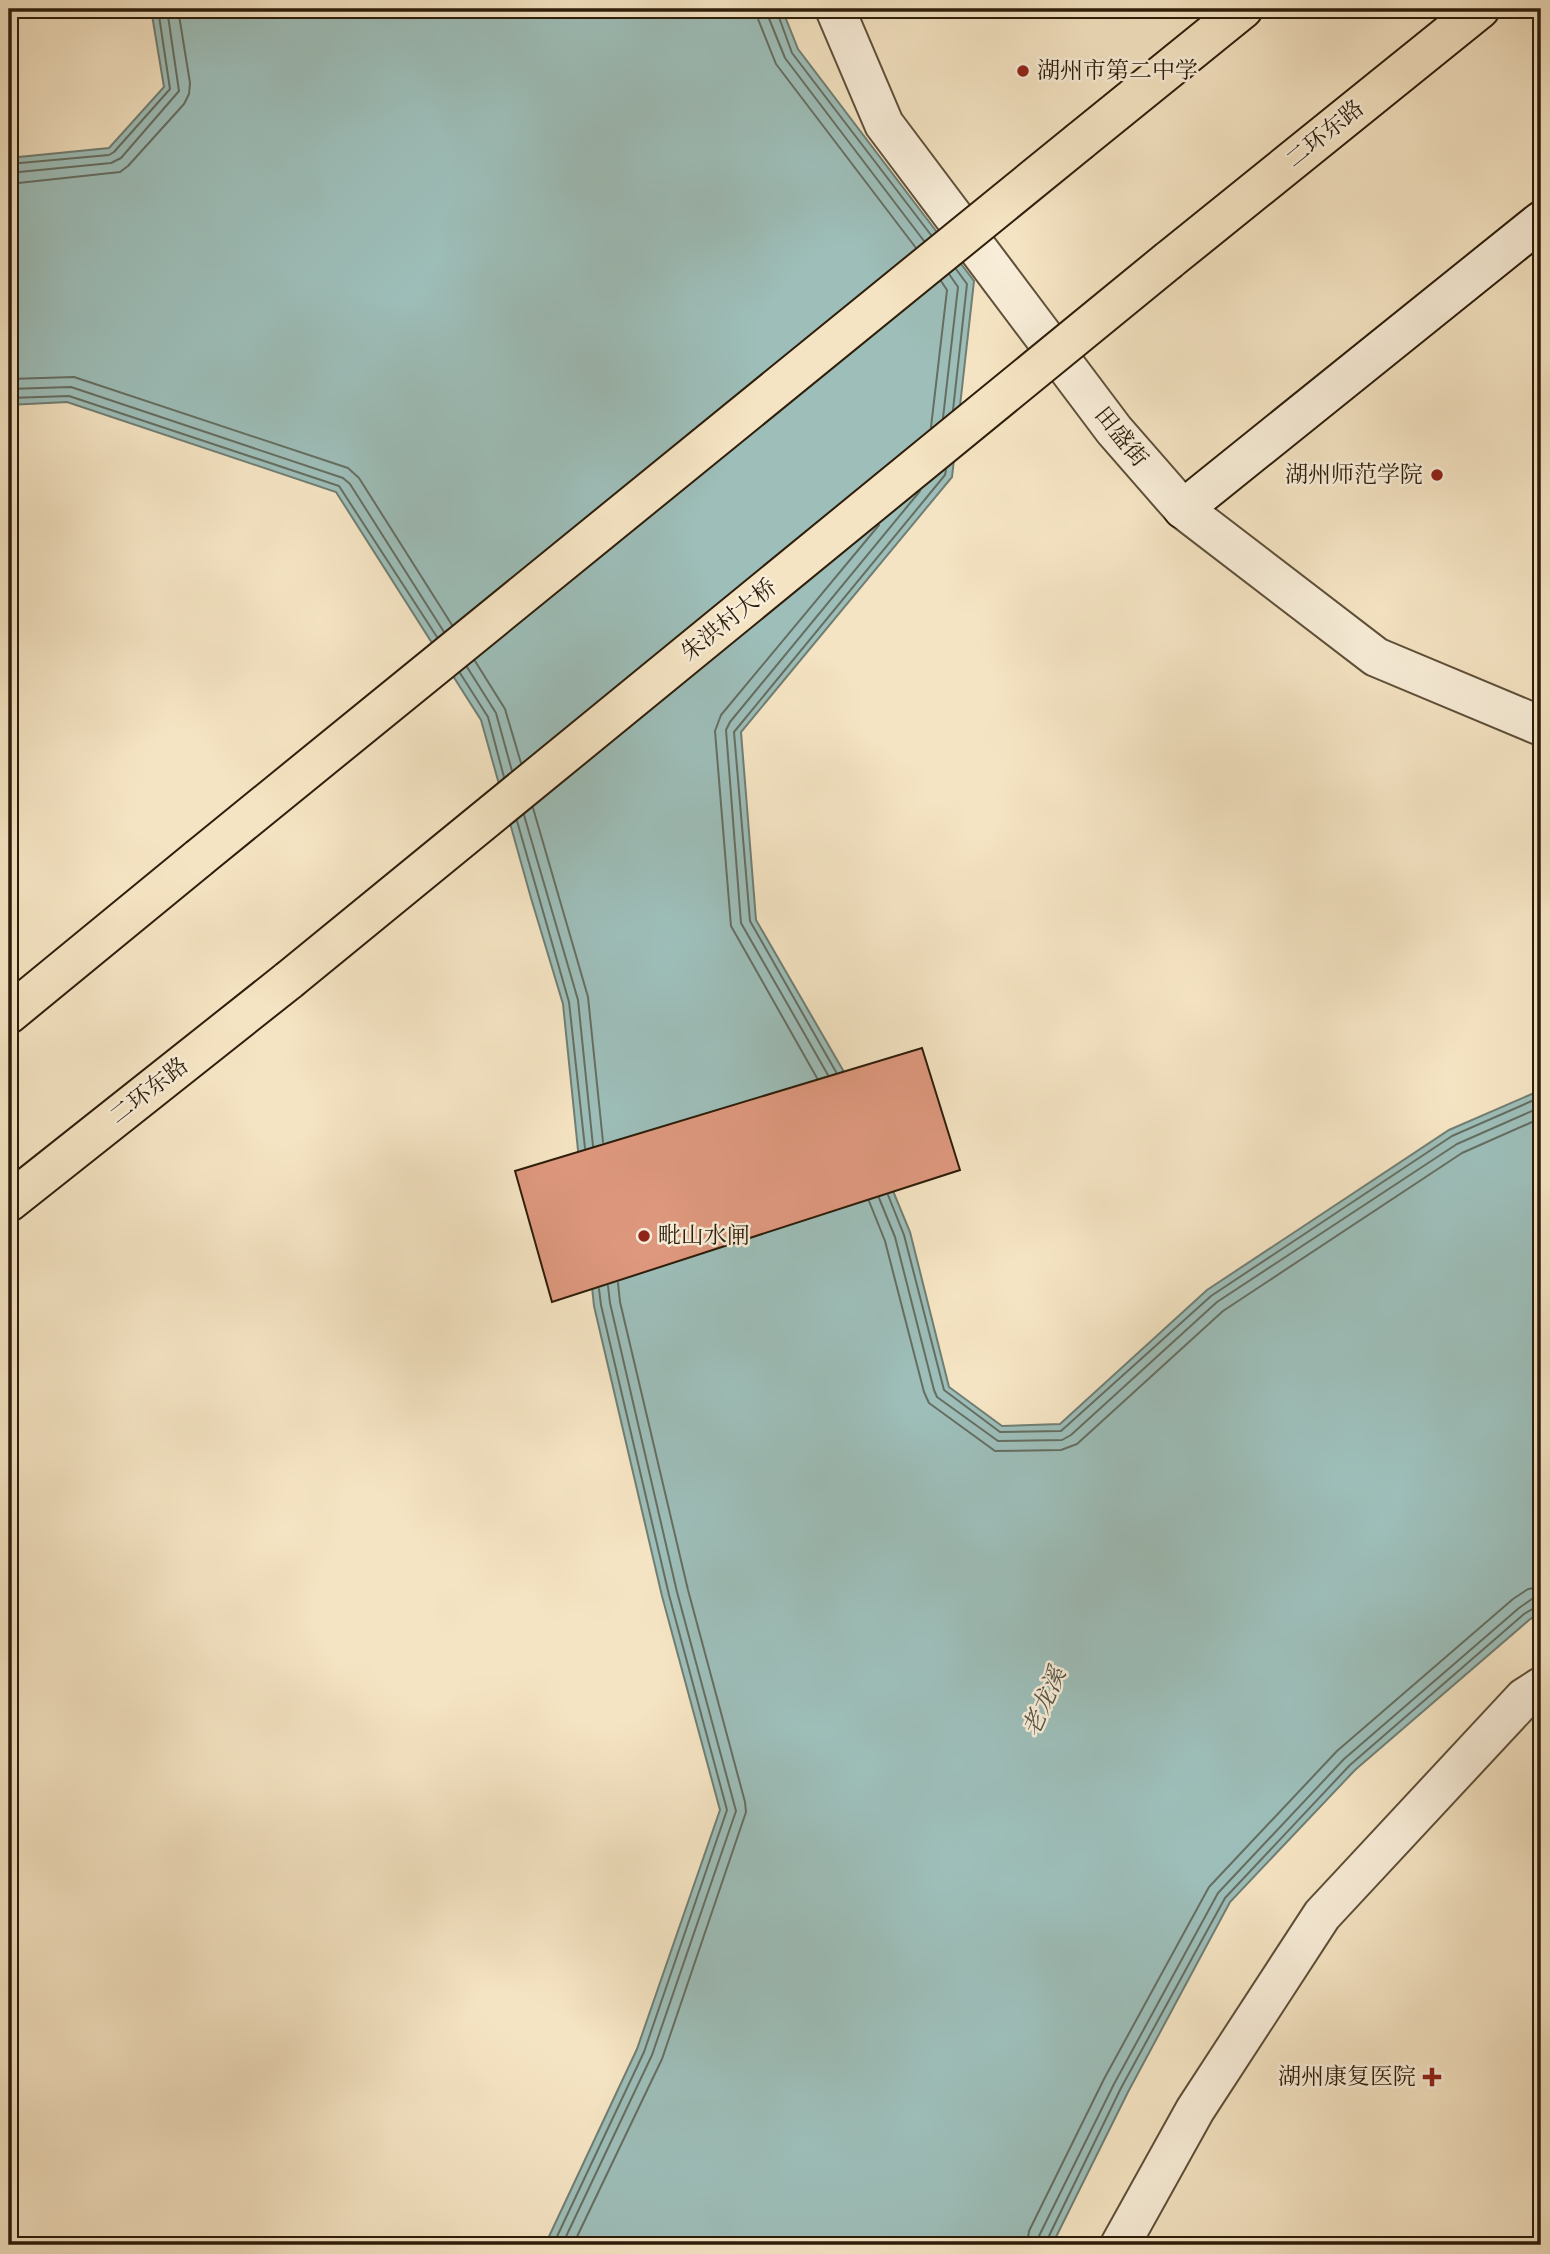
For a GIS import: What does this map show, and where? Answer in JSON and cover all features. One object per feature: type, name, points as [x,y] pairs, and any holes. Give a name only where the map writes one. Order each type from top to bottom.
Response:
[{"type":"main road","points":[[9,1014],[1244,9]]},
{"type":"main road","name":"二环东路","points":[[1169,260],[1480,9]]},
{"type":"main road","name":"朱洪村大桥","points":[[289,980],[1169,260]]},
{"type":"main road","name":"二环东路","points":[[9,1202],[289,980]]},
{"type":"street","name":"田盛街","points":[[835,9],[884,124],[1114,430],[1183,509],[1376,657],[1541,726]]},
{"type":"street","points":[[1183,509],[1541,221]]},
{"type":"street","points":[[1120,2245],[1195,2110],[1322,1914],[1524,1698],[1541,1687]]},
{"type":"water","name":"老龙溪","points":[[151,9],[782,9],[798,49],[974,281],[952,477],[741,732],[756,920],[844,1072],[910,1232],[949,1387],[1002,1426],[1060,1424],[1207,1290],[1449,1130],[1541,1090],[1541,1612],[1355,1770],[1230,1902],[1128,2092],[1052,2245],[545,2245],[637,2049],[720,1810],[662,1596],[594,1306],[563,1004],[481,720],[336,492],[67,402],[9,405],[9,158],[109,148],[164,87]]},
{"type":"building","name":"毗山水闸","points":[[922,1048],[960,1170],[552,1302],[515,1171]]},
{"type":"place","name":"湖州市第二中学","points":[[1023,71]]},
{"type":"place","name":"湖州师范学院","points":[[1437,475]]},
{"type":"place","name":"毗山水闸","points":[[644,1236]]},
{"type":"place","name":"湖州康复医院","points":[[1432,2077]]}]
